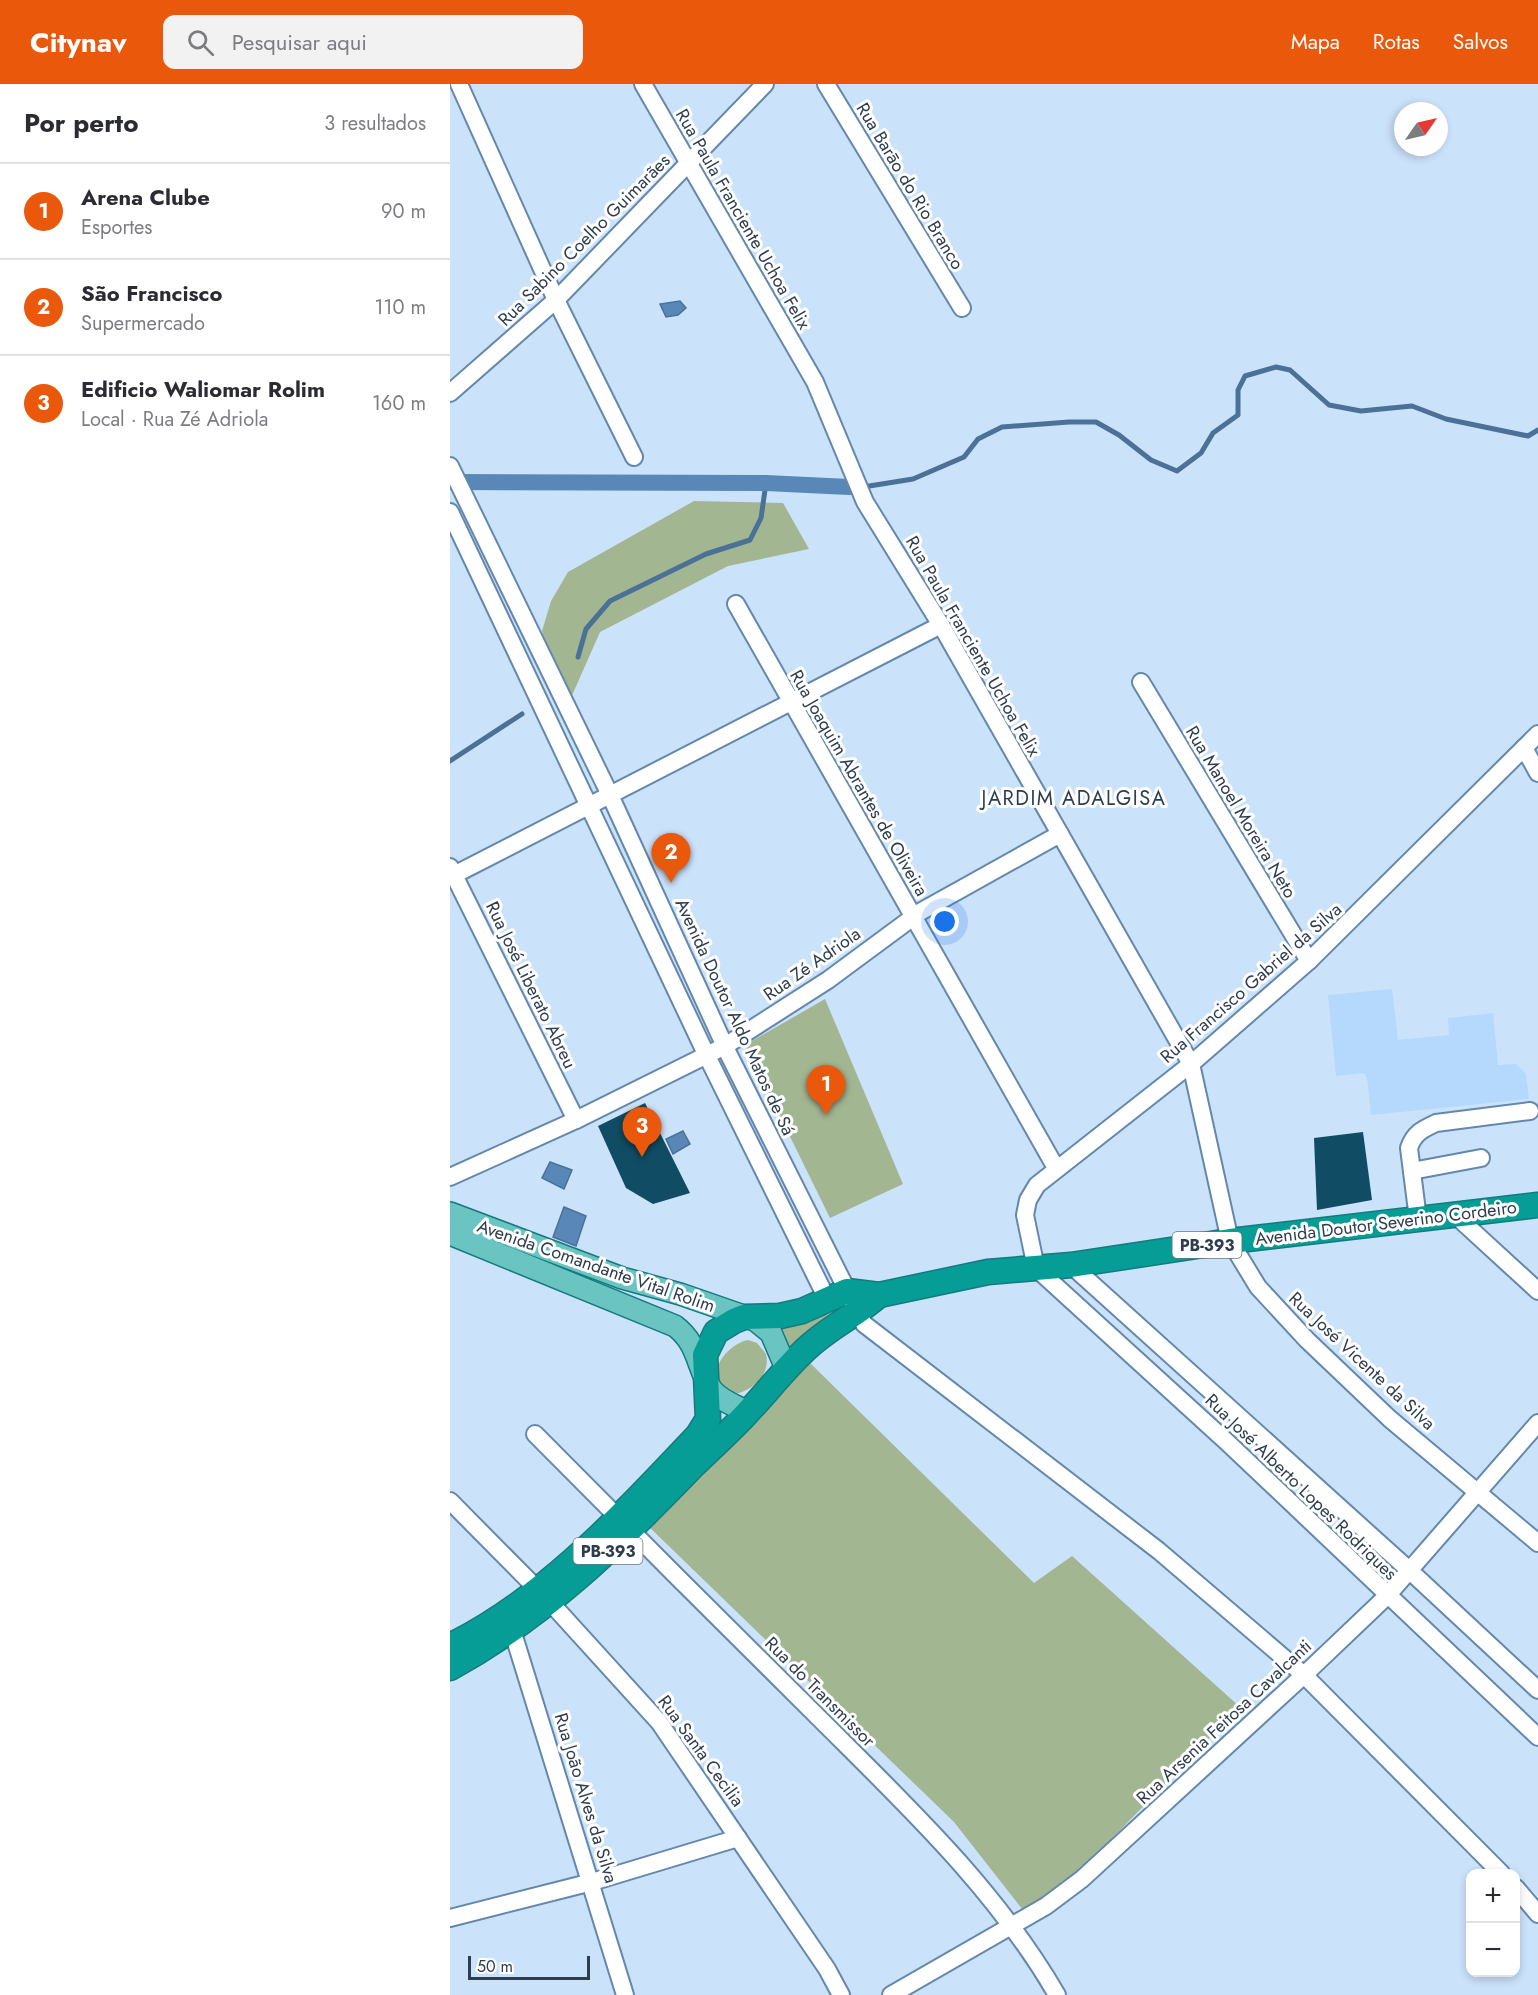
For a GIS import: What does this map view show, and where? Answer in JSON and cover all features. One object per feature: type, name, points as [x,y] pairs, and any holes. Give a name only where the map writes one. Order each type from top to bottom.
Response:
[{"type":"highway","name":"Avenida Doutor Severino Cordeiro","points":[[837,1295],[879,1295],[988,1272],[1071,1265],[1230,1241],[1538,1205]]},
{"type":"highway","points":[[707,1380],[707,1347],[716,1332],[744,1317],[780,1316],[802,1311],[837,1295]]},
{"type":"highway","points":[[748,1412],[786,1368],[835,1324],[858,1314],[879,1295]]},
{"type":"highway","name":"PB-393","points":[[624,1524],[698,1436],[708,1419],[707,1380]]},
{"type":"highway","name":"PB-393","points":[[450,1668],[544,1596],[748,1412]]},
{"type":"highway","name":"PB-393","points":[[450,1646],[510,1622]]},
{"type":"main road","name":"Avenida Comandante Vital Rolim","points":[[450,1214],[622,1278],[680,1293],[744,1317]]},
{"type":"main road","name":"Avenida Comandante Vital Rolim","points":[[450,1234],[675,1326],[691,1341],[707,1380]]},
{"type":"main road","points":[[744,1317],[765,1326],[771,1333],[786,1368]]},
{"type":"main road","points":[[707,1380],[717,1396],[748,1412]]},
{"type":"street","points":[[459,84],[556,300],[634,457]]},
{"type":"street","name":"Rua Paula Franciente Uchoa Felix","points":[[643,84],[815,382],[865,502],[941,625],[1191,1064],[1230,1241]]},
{"type":"street","name":"Rua Sabino Coelho Guimarães","points":[[450,393],[556,300],[765,84]]},
{"type":"street","name":"Rua Barāo do Rio Branco","points":[[826,84],[962,308]]},
{"type":"street","name":"Avenida Doutor Aldo Matos de Sá","points":[[450,466],[610,795],[837,1295]]},
{"type":"street","points":[[450,512],[707,1056],[837,1295],[876,1335],[1159,1551],[1304,1676],[1497,1869]]},
{"type":"street","name":"Rua Joaquim Abrantes de Oliveira","points":[[736,604],[1056,1168]]},
{"type":"street","points":[[452,873],[791,704],[941,625]]},
{"type":"street","name":"Rua Manoel Moreira Neto","points":[[1141,682],[1309,961]]},
{"type":"street","name":"Rua Francisco Gabriel da Silva","points":[[1036,1268],[1025,1215],[1028,1200],[1037,1185],[1191,1064],[1309,961],[1538,734]]},
{"type":"street","points":[[1524,748],[1538,773]]},
{"type":"street","name":"Rua Zé Adriola","points":[[450,1177],[576,1120],[725,1046],[828,980],[913,917],[1060,834]]},
{"type":"street","name":"Rua José Liberato Abreu","points":[[452,873],[576,1120]]},
{"type":"street","points":[[1418,1219],[1409,1148],[1412,1139],[1422,1129],[1436,1123],[1530,1111]]},
{"type":"street","points":[[1412,1171],[1481,1158]]},
{"type":"street","points":[[1454,1214],[1538,1291]]},
{"type":"street","name":"Rua José Vicente da Silva","points":[[1230,1241],[1258,1287],[1307,1340],[1390,1419],[1538,1543]]},
{"type":"street","name":"Rua José Alberto Lopes Rodriques","points":[[1071,1265],[1409,1570],[1538,1690]]},
{"type":"street","name":"Rua José Alberto Lopes Rodriques","points":[[1036,1268],[1228,1443],[1538,1737]]},
{"type":"street","name":"Rua Arsenia Feitosa Cavalcanti","points":[[891,1995],[1046,1906],[1082,1879],[1304,1676],[1387,1596],[1538,1423]]},
{"type":"street","name":"Rua do Transmissor","points":[[535,1434],[936,1834],[1010,1926],[1041,1968],[1057,1995]]},
{"type":"street","name":"Rua Santa Cecilia","points":[[450,1502],[544,1596],[659,1722],[827,1969],[841,1995]]},
{"type":"street","name":"Rua João Alves da Silva","points":[[510,1622],[592,1881],[625,1995]]},
{"type":"street","points":[[450,1918],[592,1881],[738,1838]]},
{"type":"street","points":[[1520,1894],[1538,1914]]},
{"type":"shaded area","points":[[680,301],[686,308],[678,315],[666,317],[660,304]]},
{"type":"shaded area","points":[[1392,989],[1398,1040],[1449,1035],[1448,1018],[1493,1013],[1498,1065],[1516,1064],[1526,1074],[1529,1099],[1371,1115],[1367,1078],[1364,1073],[1336,1076],[1328,995]]},
{"type":"shaded area","points":[[683,1131],[690,1144],[673,1154],[666,1139]]},
{"type":"shaded area","points":[[550,1162],[572,1170],[564,1189],[542,1178]]},
{"type":"shaded area","points":[[564,1207],[586,1216],[576,1246],[553,1237]]},
{"type":"green space","points":[[694,501],[783,503],[809,549],[728,566],[600,632],[566,709],[542,631],[551,601],[568,572]]},
{"type":"green space","points":[[825,999],[903,1184],[830,1218],[745,1045]]},
{"type":"green space","points":[[834,1309],[789,1350],[774,1326]]},
{"type":"green space","points":[[748,1340],[757,1343],[766,1354],[766,1369],[763,1376],[753,1386],[731,1395],[722,1389],[717,1381],[716,1372],[724,1356],[731,1349]]},
{"type":"green space","points":[[809,1362],[1034,1583],[1072,1556],[1240,1707],[1051,1901],[1026,1914],[954,1822],[644,1522]]},
{"type":"building","points":[[645,1103],[690,1193],[653,1204],[626,1188],[598,1126]]},
{"type":"building","points":[[1363,1132],[1372,1200],[1317,1210],[1314,1138]]},
{"type":"waterway","points":[[863,487],[913,479],[964,457],[978,439],[1002,427],[1069,422],[1096,422],[1119,435],[1151,460],[1177,471],[1201,453],[1213,433],[1238,415],[1238,390],[1245,376],[1276,367],[1290,370],[1329,405],[1361,411],[1412,406],[1446,419],[1528,436],[1538,430]]},
{"type":"waterway","points":[[450,482],[766,483],[849,487]]},
{"type":"waterway","points":[[578,657],[586,629],[610,601],[706,554],[750,540],[761,518],[766,483]]},
{"type":"waterway","points":[[450,761],[522,714]]},
{"type":"place","name":"São Francisco","points":[[671,883]]},
{"type":"place","name":"Arena Clube","points":[[826,1115]]},
{"type":"place","name":"Edificio Waliomar Rolim","points":[[642,1157]]},
{"type":"district","name":"JARDIM ADALGISA","points":[[1074,798]]}]
